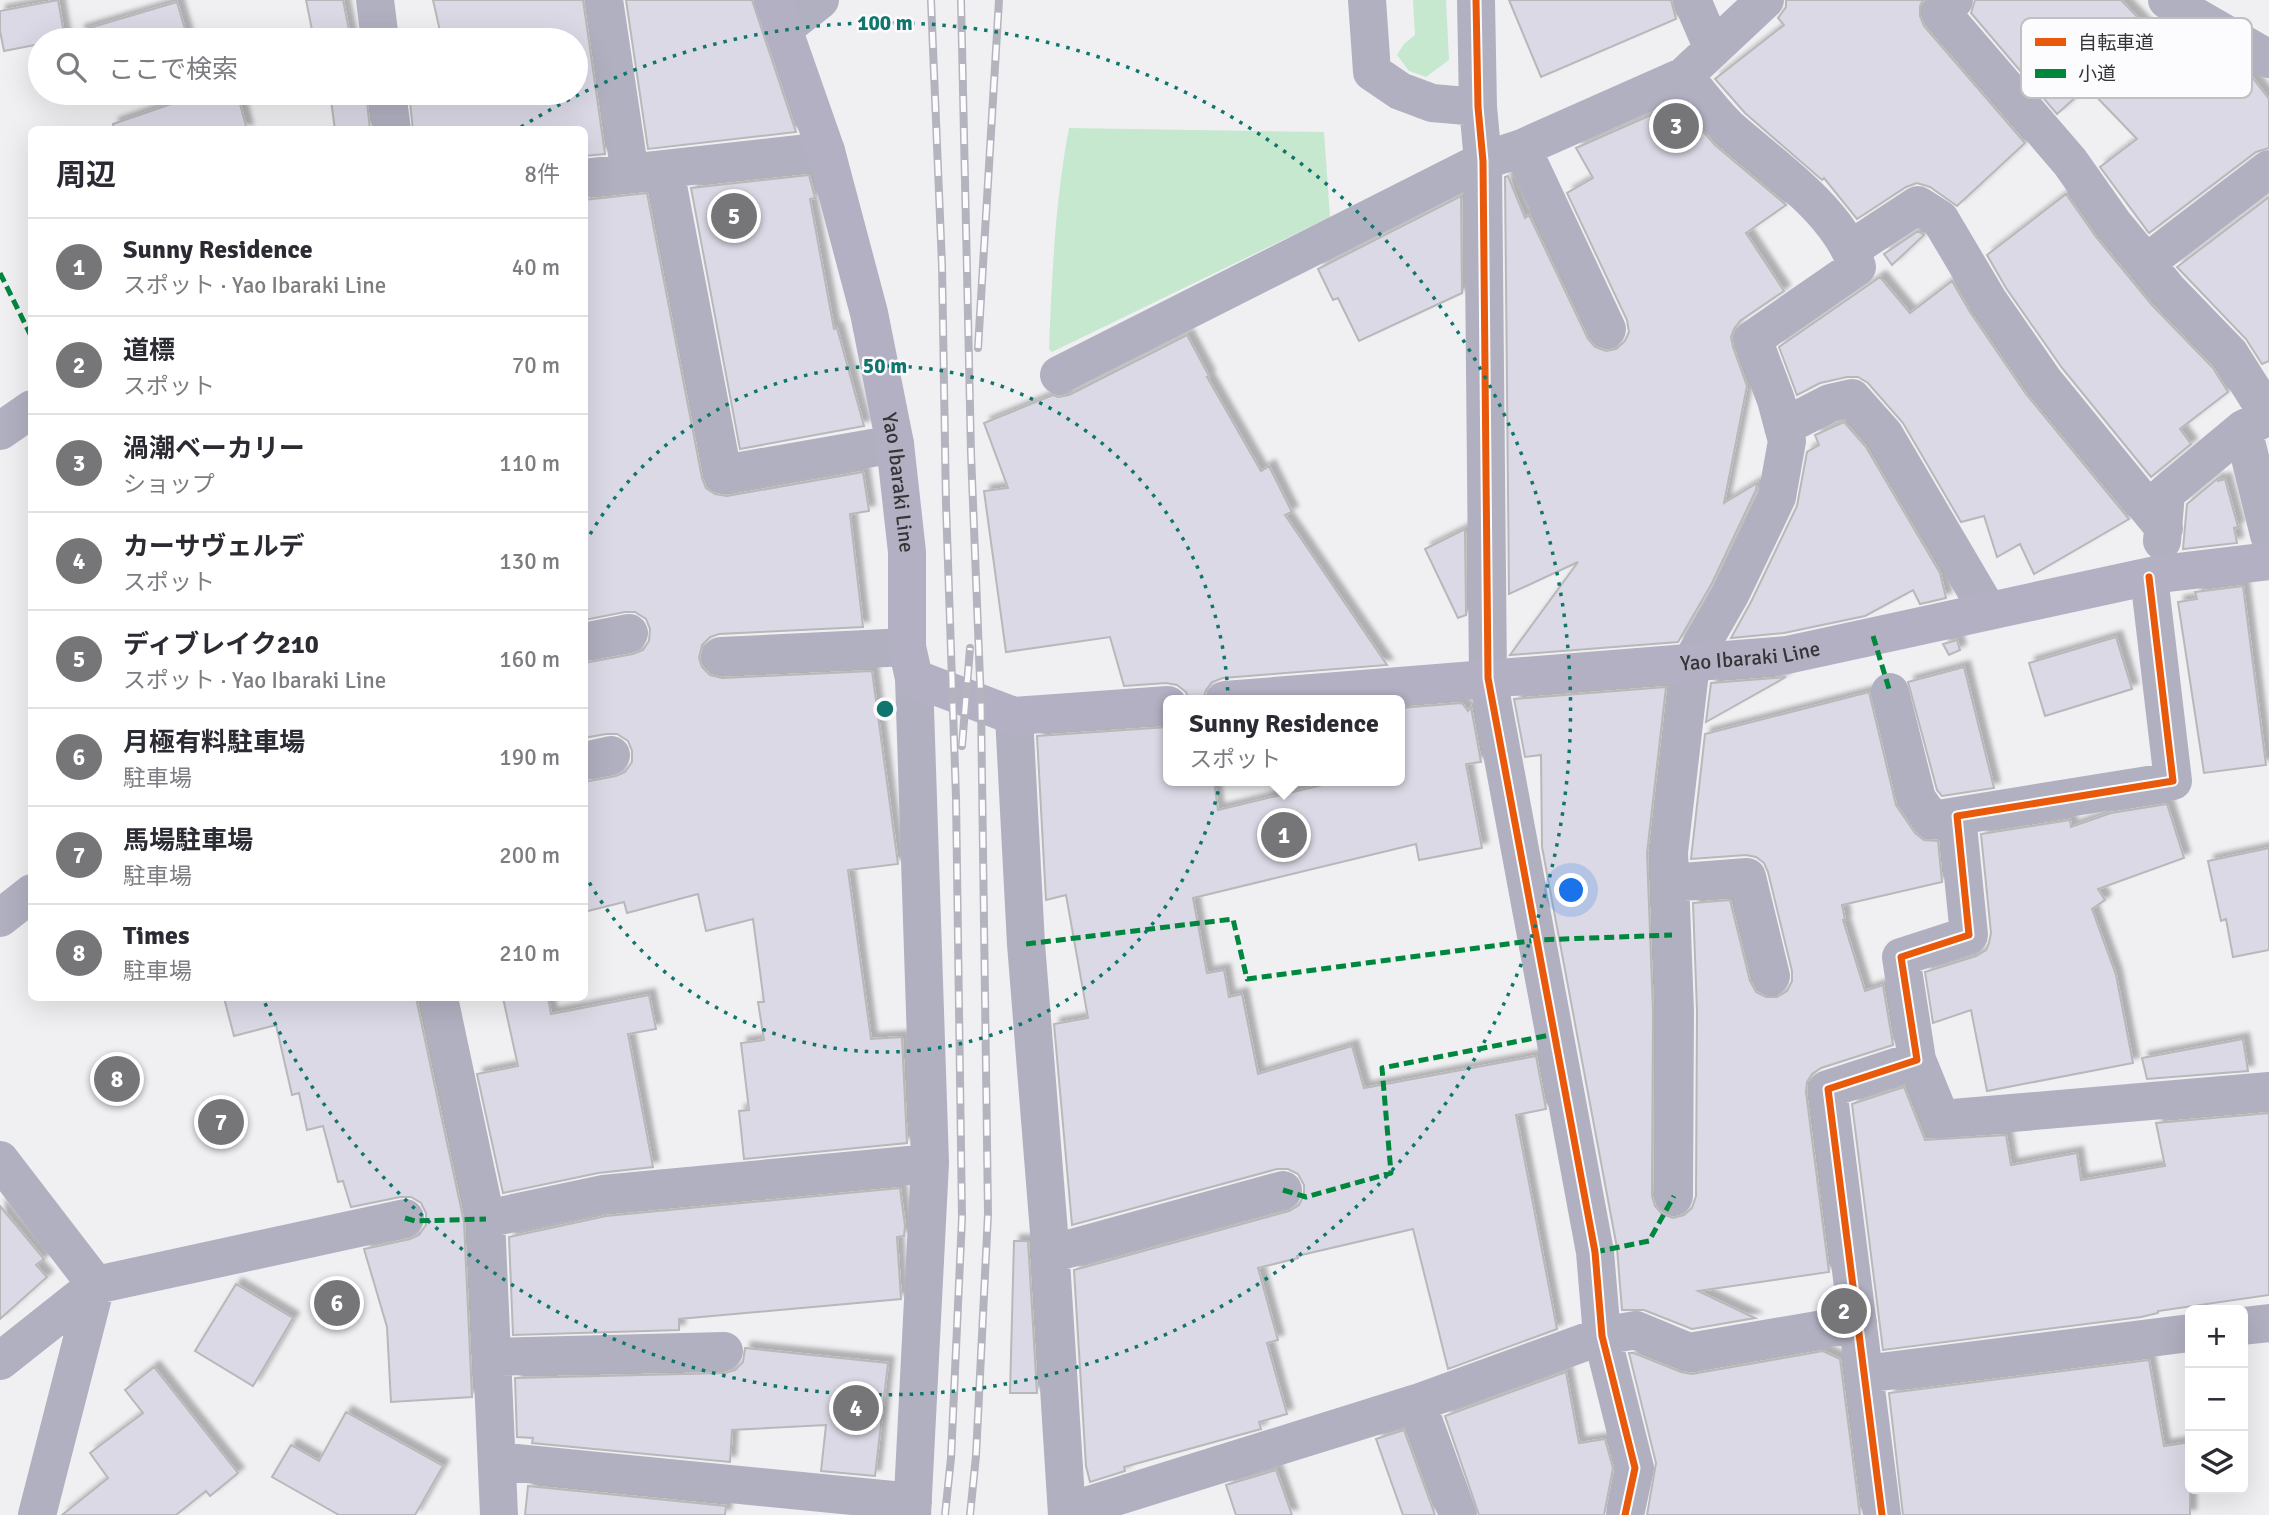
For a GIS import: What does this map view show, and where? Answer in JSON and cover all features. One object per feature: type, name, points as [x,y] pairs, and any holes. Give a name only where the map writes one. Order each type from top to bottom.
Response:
[{"type":"main road","name":"Yao Ibaraki Line","points":[[778,14],[826,151],[869,313],[895,444],[907,552],[910,663]]},
{"type":"main road","name":"Yao Ibaraki Line","points":[[1285,695],[1787,655],[2154,575],[2269,561]]},
{"type":"main road","points":[[910,663],[1014,716],[1163,705]]},
{"type":"street","points":[[375,0],[378,28]]},
{"type":"street","points":[[604,0],[723,474],[895,444]]},
{"type":"street","points":[[778,14],[820,0]]},
{"type":"street","points":[[1367,0],[1372,72],[1400,91],[1432,103],[1478,107]]},
{"type":"street","points":[[1476,0],[1478,107],[1483,161],[1488,678],[1595,1252],[1602,1336],[1635,1468],[1626,1515]]},
{"type":"street","points":[[1692,0],[1713,49]]},
{"type":"street","points":[[1059,375],[1483,161],[1522,148],[1684,76],[1765,0]]},
{"type":"street","points":[[1954,0],[1941,12],[2070,162],[2113,223],[2146,263],[2230,354],[2256,423],[2269,536]]},
{"type":"street","points":[[2167,0],[2198,18]]},
{"type":"street","points":[[2252,49],[2269,59]]},
{"type":"street","points":[[1674,1196],[1675,1011],[1669,852],[1691,663],[1731,593],[1777,497],[1787,442],[1753,339],[1857,267],[1851,248],[1828,218],[1727,126],[1684,76]]},
{"type":"street","points":[[389,105],[391,126]]},
{"type":"street","points":[[1522,148],[1606,329]]},
{"type":"street","points":[[588,178],[826,151]]},
{"type":"street","points":[[2146,263],[2269,169]]},
{"type":"street","points":[[1851,248],[1918,205],[1940,219],[1987,300],[2044,381],[2164,528]]},
{"type":"street","points":[[1783,428],[1830,403],[1852,398],[1884,434],[1988,611]]},
{"type":"street","points":[[0,431],[28,412]]},
{"type":"street","points":[[1890,692],[1917,799],[1932,820],[2173,781],[2154,575],[2164,528],[2166,493],[2256,423]]},
{"type":"street","points":[[588,641],[629,633]]},
{"type":"street","points":[[498,1461],[912,1509],[930,1164],[910,663],[721,656]]},
{"type":"street","points":[[1014,716],[1026,944],[1067,1513],[1417,1403],[1602,1336],[1636,1330],[1689,1352],[1857,1323]]},
{"type":"street","points":[[1957,816],[1969,935],[1901,957],[1917,1060],[1941,1119],[2269,1091]]},
{"type":"street","points":[[1670,883],[1747,877],[1771,975]]},
{"type":"street","points":[[0,918],[28,896]]},
{"type":"street","points":[[440,1001],[486,1219],[499,1515]]},
{"type":"street","points":[[1882,1515],[1828,1089],[1917,1060]]},
{"type":"street","points":[[0,1160],[96,1285]]},
{"type":"street","points":[[486,1219],[603,1194],[930,1164]]},
{"type":"street","points":[[1050,1254],[1283,1190]]},
{"type":"street","points":[[0,1361],[96,1285],[405,1218]]},
{"type":"street","points":[[37,1515],[96,1285]]},
{"type":"street","points":[[2248,1325],[2269,1323]]},
{"type":"street","points":[[1864,1374],[2185,1334]]},
{"type":"street","points":[[492,1357],[724,1351]]},
{"type":"street","points":[[1417,1403],[1458,1515]]},
{"type":"green space","points":[[1413,0],[1446,0],[1449,60],[1426,77],[1409,71],[1397,55],[1404,44],[1415,35]]},
{"type":"green space","points":[[1069,128],[1324,132],[1330,217],[1052,352],[1049,349],[1055,238]]},
{"type":"building","points":[[58,0],[63,28],[28,28],[28,46],[4,51],[0,11]]},
{"type":"building","points":[[306,0],[343,0],[349,28],[312,28]]},
{"type":"building","points":[[433,0],[583,0],[587,28],[439,28]]},
{"type":"building","points":[[626,0],[752,0],[796,132],[648,149]]},
{"type":"building","points":[[1509,0],[1671,0],[1676,19],[1541,77]]},
{"type":"building","points":[[1786,0],[1923,0],[1920,16],[1924,26],[2025,143],[1957,206],[1930,187],[1917,183],[1906,187],[1857,219],[1824,178],[1822,180],[1745,113],[1715,79],[1784,25],[1778,18],[1786,7]]},
{"type":"building","points":[[1975,0],[2121,0],[2138,18],[2021,18],[2021,72],[1971,13]]},
{"type":"building","points":[[177,2],[185,28],[89,28]]},
{"type":"building","points":[[588,35],[605,154],[588,156],[588,126],[413,126],[410,105],[588,105]]},
{"type":"building","points":[[2252,77],[2269,99],[2269,148],[2256,152],[2149,233],[2100,167],[2137,139],[2098,98],[2252,98]]},
{"type":"building","points":[[2043,98],[2075,98],[2057,114]]},
{"type":"building","points":[[1678,103],[1715,145],[1786,205],[1746,233],[1784,291],[1740,321],[1731,337],[1747,386],[1724,503],[1757,483],[1756,490],[1712,583],[1678,642],[1510,655],[1578,562],[1509,594],[1505,177],[1508,176],[1525,218],[1529,215],[1588,339],[1595,347],[1606,351],[1616,349],[1625,341],[1629,332],[1627,320],[1567,193],[1593,178],[1576,148]]},
{"type":"building","points":[[168,105],[240,105],[246,126],[113,126]]},
{"type":"building","points":[[332,105],[367,105],[370,126],[334,126]]},
{"type":"building","points":[[809,175],[815,198],[810,199],[834,329],[837,328],[864,426],[740,449],[691,188]]},
{"type":"building","points":[[647,193],[706,488],[715,494],[727,496],[863,472],[869,511],[850,514],[863,627],[719,634],[710,637],[702,645],[699,658],[702,667],[710,675],[722,678],[872,671],[898,864],[848,870],[871,1039],[902,1037],[907,1143],[744,1159],[739,1111],[749,1110],[741,1043],[764,1040],[758,1002],[764,1002],[753,919],[706,931],[698,894],[627,913],[624,902],[588,911],[588,781],[625,772],[632,762],[632,751],[628,741],[617,734],[588,737],[588,662],[643,650],[649,641],[650,629],[646,619],[635,612],[588,619],[588,200]]},
{"type":"building","points":[[2066,194],[2096,237],[2152,305],[2213,368],[2228,392],[2180,429],[2191,444],[2151,477],[2062,368],[2006,288],[1987,255]]},
{"type":"building","points":[[1461,196],[1462,293],[1359,341],[1338,298],[1333,300],[1318,269]]},
{"type":"building","points":[[2269,197],[2269,361],[2262,364],[2246,339],[2177,267]]},
{"type":"building","points":[[1918,231],[1924,235],[1892,265],[1884,254]]},
{"type":"building","points":[[1880,277],[1910,313],[1952,281],[2026,394],[2129,519],[2034,574],[2020,544],[1997,557],[1984,516],[1961,522],[1903,423],[1868,383],[1858,377],[1847,377],[1820,383],[1797,395],[1779,347]]},
{"type":"building","points":[[1187,335],[1209,376],[1207,377],[1261,471],[1269,466],[1292,512],[1285,515],[1387,665],[1223,678],[1212,682],[1204,695],[1187,695],[1177,685],[1166,683],[1124,686],[1110,637],[1006,652],[984,491],[1008,488],[984,423],[1053,395],[1069,395]]},
{"type":"building","points":[[1844,422],[1866,447],[1940,573],[1946,598],[1920,604],[1913,590],[1865,616],[1784,633],[1731,638],[1797,506],[1807,452],[1819,445],[1815,435]]},
{"type":"building","points":[[2217,479],[2225,479],[2238,527],[2234,528],[2237,543],[2183,549],[2187,504]]},
{"type":"building","points":[[1465,529],[1466,615],[1458,618],[1425,549]]},
{"type":"building","points":[[2243,586],[2266,765],[2204,773],[2178,602],[2197,599],[2195,592]]},
{"type":"building","points":[[2116,637],[2132,689],[2045,716],[2029,663]]},
{"type":"building","points":[[1957,640],[1960,650],[1949,655],[1943,644]]},
{"type":"building","points":[[1964,667],[1994,788],[1942,796],[1937,790],[1908,682]]},
{"type":"building","points":[[1786,677],[1706,722],[1711,683]]},
{"type":"building","points":[[1666,687],[1647,853],[1653,1011],[1652,1196],[1655,1206],[1662,1214],[1673,1218],[1684,1215],[1692,1208],[1696,1196],[1697,1011],[1693,903],[1730,900],[1750,981],[1756,992],[1766,997],[1777,997],[1787,991],[1792,981],[1792,971],[1764,863],[1756,857],[1746,855],[1691,859],[1705,734],[1869,692],[1896,805],[1915,833],[1924,840],[1938,841],[1942,882],[1842,905],[1843,920],[1865,991],[1883,985],[1893,1045],[1821,1068],[1812,1074],[1807,1082],[1806,1092],[1829,1272],[1698,1291],[1755,1318],[1692,1329],[1644,1310],[1622,1310],[1617,1248],[1542,847],[1541,755],[1525,757],[1514,699]]},
{"type":"building","points":[[1462,703],[1468,711],[1471,707],[1481,762],[1466,764],[1482,848],[1419,860],[1416,844],[1193,898],[1207,973],[1224,970],[1229,997],[1242,994],[1258,1074],[1352,1046],[1364,1088],[1536,1056],[1546,1109],[1516,1115],[1557,1329],[1448,1369],[1413,1229],[1297,1256],[1298,1258],[1258,1268],[1278,1340],[1267,1343],[1287,1414],[1259,1422],[1261,1429],[1124,1467],[1125,1471],[1090,1482],[1086,1466],[1074,1270],[1289,1211],[1299,1205],[1304,1195],[1304,1185],[1298,1174],[1288,1169],[1277,1169],[1072,1225],[1054,1024],[1088,1018],[1066,895],[1046,900],[1037,736],[1163,727],[1163,786],[1215,786],[1218,810],[1318,786],[1405,786],[1405,708]]},
{"type":"building","points":[[2167,804],[2184,858],[2098,889],[2105,900],[2092,909],[2116,975],[2133,1063],[1987,1091],[1971,1010],[1933,1023],[1925,972],[1976,956],[1986,950],[1989,943],[1991,933],[1981,834],[2070,820],[2071,827],[2111,813]]},
{"type":"building","points":[[2269,848],[2269,950],[2233,957],[2226,919],[2221,921],[2208,861]]},
{"type":"building","points":[[649,995],[656,1029],[628,1034],[653,1167],[598,1173],[503,1193],[477,1074],[518,1066],[504,1001],[549,1001],[551,1014]]},
{"type":"building","points":[[225,1001],[417,1001],[464,1222],[472,1397],[391,1402],[387,1327],[364,1249],[419,1235],[426,1225],[426,1213],[421,1203],[411,1197],[351,1207],[343,1181],[338,1182],[323,1126],[307,1130],[299,1093],[292,1095],[276,1025],[234,1036]]},
{"type":"building","points":[[2243,1039],[2248,1071],[2147,1079],[2142,1058]]},
{"type":"building","points":[[1904,1087],[1925,1140],[2006,1135],[2011,1165],[2077,1153],[2081,1180],[2165,1166],[2156,1123],[2269,1113],[2269,1295],[2185,1305],[2141,1317],[1883,1350],[1852,1104]]},
{"type":"building","points":[[900,1188],[905,1226],[904,1236],[897,1237],[901,1299],[679,1319],[679,1330],[513,1335],[509,1237],[606,1216]]},
{"type":"building","points":[[0,1206],[44,1259],[36,1265],[47,1277],[0,1319]]},
{"type":"building","points":[[1014,1241],[1028,1241],[1037,1393],[1010,1393]]},
{"type":"building","points":[[236,1284],[293,1318],[253,1386],[195,1351]]},
{"type":"building","points":[[745,1348],[888,1363],[875,1476],[821,1471],[826,1425],[732,1430],[730,1462],[532,1443],[533,1438],[517,1437],[515,1378],[725,1373],[735,1370],[743,1362]]},
{"type":"building","points":[[1823,1351],[1840,1359],[1860,1515],[1647,1515],[1656,1463],[1629,1353],[1692,1374]]},
{"type":"building","points":[[2149,1360],[2164,1446],[2185,1443],[2185,1494],[2190,1494],[2190,1515],[1903,1515],[1889,1393]]},
{"type":"building","points":[[154,1367],[238,1473],[210,1496],[206,1491],[176,1515],[62,1515],[108,1478],[90,1453],[143,1413],[125,1390]]},
{"type":"building","points":[[1566,1372],[1579,1443],[1605,1439],[1613,1468],[1604,1515],[1479,1515],[1445,1416]]},
{"type":"building","points":[[346,1412],[443,1466],[415,1515],[339,1515],[272,1477],[291,1445],[319,1461]]},
{"type":"building","points":[[1404,1430],[1435,1515],[1403,1515],[1376,1439]]},
{"type":"building","points":[[1276,1470],[1292,1515],[1236,1515],[1226,1485]]},
{"type":"building","points":[[528,1486],[726,1506],[725,1515],[525,1515]]},
{"type":"railway","points":[[931,0],[942,265],[946,504],[956,798],[962,1218],[951,1458],[945,1515]]},
{"type":"railway","points":[[961,0],[971,453],[981,704],[988,1214],[976,1456],[970,1515]]},
{"type":"railway","points":[[978,348],[999,0]]},
{"type":"railway","points":[[962,746],[970,648]]},
{"type":"marked path","points":[[0,273],[28,330]]},
{"type":"marked path","points":[[1873,636],[1890,692]]},
{"type":"marked path","points":[[1026,944],[1233,919],[1247,979],[1537,940],[1672,935]]},
{"type":"marked path","points":[[1283,1190],[1306,1197],[1391,1173],[1382,1068],[1555,1034]]},
{"type":"marked path","points":[[1595,1252],[1649,1241],[1674,1196]]},
{"type":"marked path","points":[[405,1218],[415,1221],[486,1219]]},
{"type":"cycle path","points":[[1476,0],[1478,107],[1483,161],[1488,678],[1595,1252],[1602,1336],[1635,1468],[1625,1515]]},
{"type":"cycle path","points":[[1882,1515],[1828,1089],[1917,1060],[1901,957],[1969,935],[1957,816],[2173,781],[2149,577]]},
{"type":"place","name":"渦潮ベーカリー","points":[[1676,126]]},
{"type":"place","name":"ディブレイク210","points":[[734,216]]},
{"type":"place","name":"Sunny Residence","points":[[1284,835]]},
{"type":"place","name":"Times","points":[[117,1079]]},
{"type":"place","name":"馬場駐車場","points":[[221,1122]]},
{"type":"place","name":"月極有料駐車場","points":[[337,1303]]},
{"type":"place","name":"道標","points":[[1844,1311]]},
{"type":"place","name":"カーサヴェルデ","points":[[856,1408]]}]
